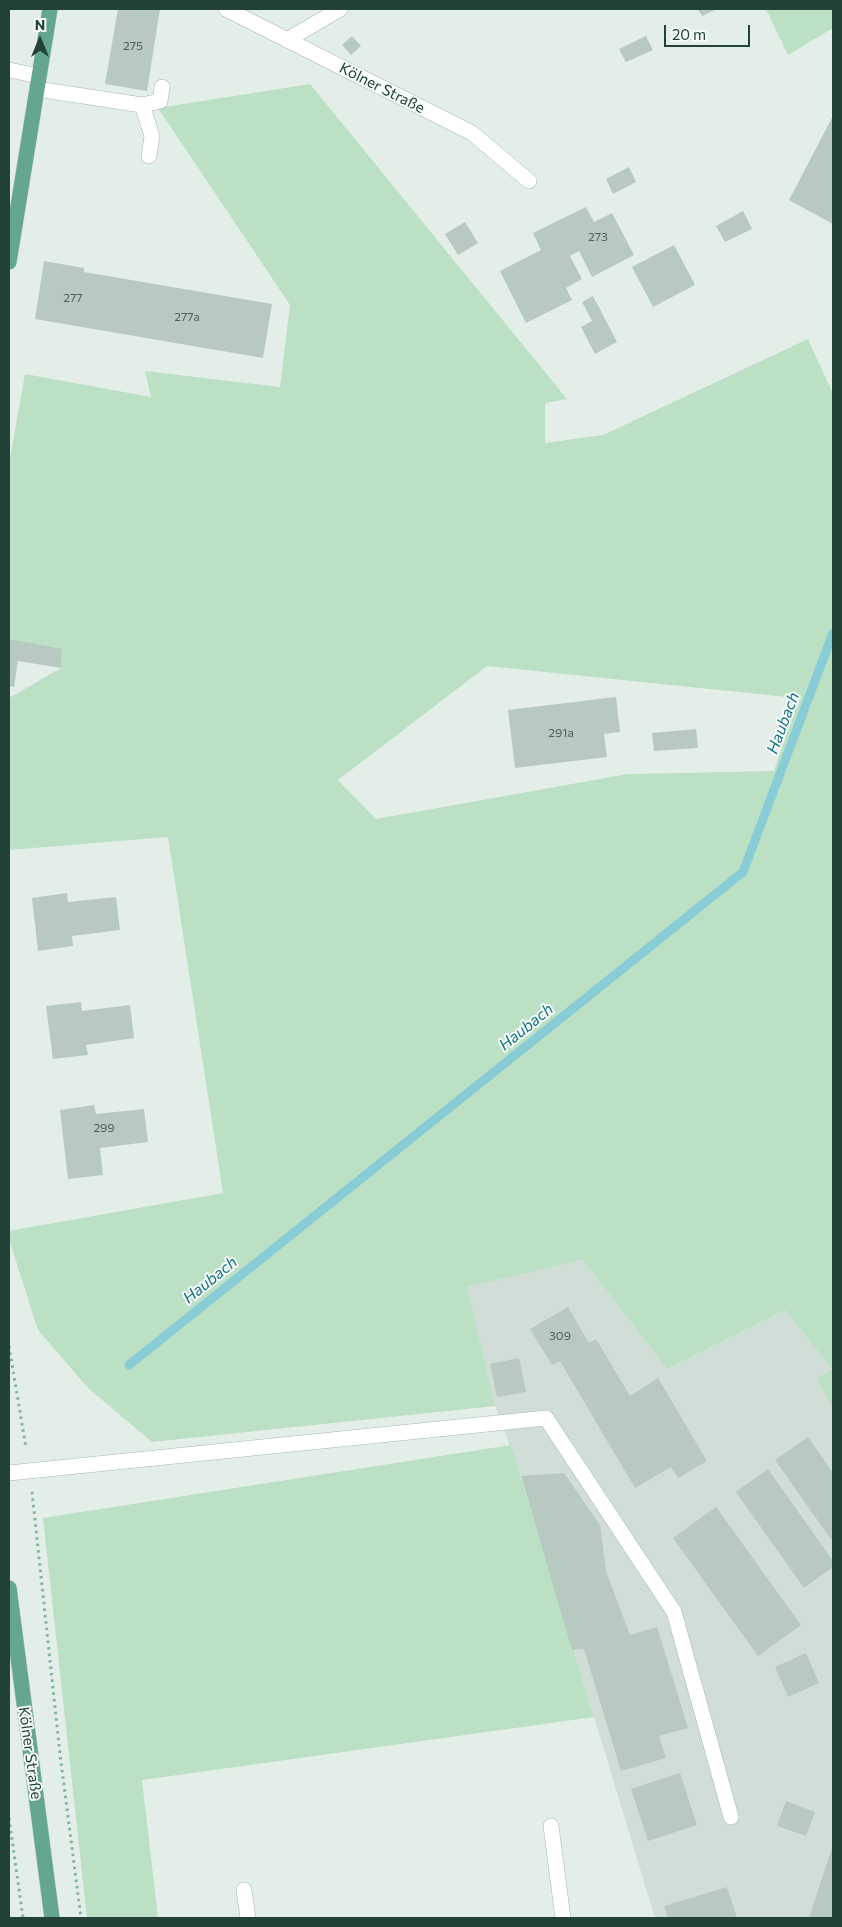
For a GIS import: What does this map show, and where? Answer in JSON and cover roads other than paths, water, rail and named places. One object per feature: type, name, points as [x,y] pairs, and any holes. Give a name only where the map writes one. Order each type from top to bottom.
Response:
[{"type":"main road","points":[[9,262],[50,9]]},
{"type":"main road","name":"Kölner Straße","points":[[9,1588],[52,1918]]},
{"type":"street","name":"Kölner Straße","points":[[226,9],[472,133],[528,181]]},
{"type":"street","points":[[287,40],[340,9]]},
{"type":"street","points":[[9,70],[38,82],[142,105],[160,101],[162,87]]},
{"type":"street","points":[[142,105],[152,136],[149,156]]},
{"type":"street","points":[[9,1473],[546,1418],[674,1612],[730,1817]]},
{"type":"street","points":[[551,1826],[563,1918]]},
{"type":"street","points":[[244,1890],[248,1918]]},
{"type":"waterway","name":"Haubach","points":[[129,1365],[743,872],[833,633]]}]
